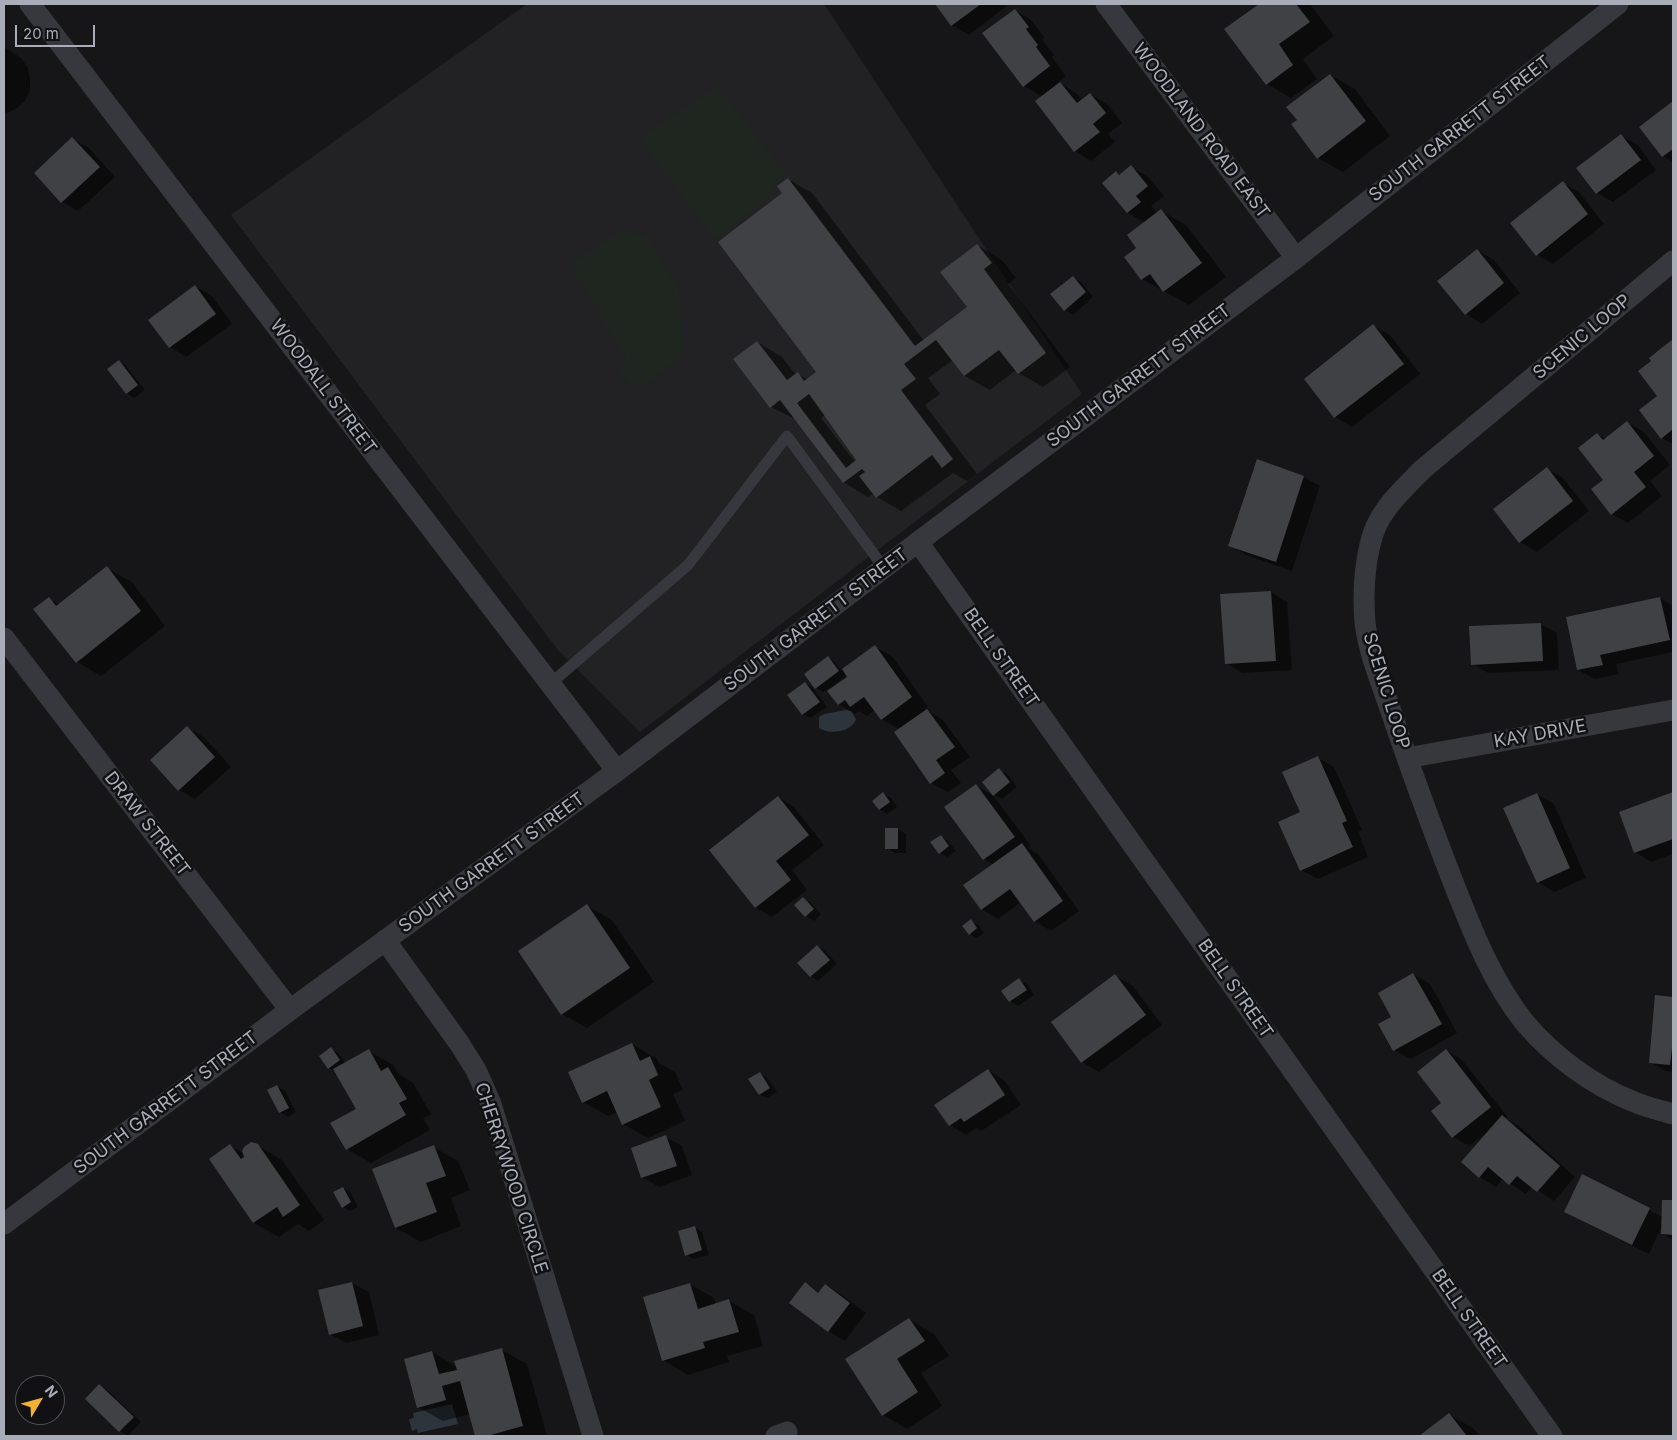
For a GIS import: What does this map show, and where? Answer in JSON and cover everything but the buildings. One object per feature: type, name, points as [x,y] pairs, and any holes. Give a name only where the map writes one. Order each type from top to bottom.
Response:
[{"type":"street","name":"WOODALL STREET","points":[[30,4],[617,771]]},
{"type":"street","name":"WOODLAND ROAD EAST","points":[[1106,4],[1296,258]]},
{"type":"street","name":"SOUTH GARRETT STREET","points":[[4,1224],[290,1010],[617,771],[1296,258],[1618,4]]},
{"type":"street","name":"SCENIC LOOP","points":[[1673,261],[1423,469],[1403,489],[1386,509],[1376,527],[1370,544],[1364,598],[1371,651],[1406,758],[1470,924],[1494,975],[1525,1022],[1562,1059],[1593,1080],[1633,1102],[1673,1114]]},
{"type":"street","name":"BELL STREET","points":[[918,542],[1552,1436]]},
{"type":"street","name":"DRAW STREET","points":[[4,638],[290,1010]]},
{"type":"street","name":"KAY DRIVE","points":[[1406,758],[1673,710]]},
{"type":"street","name":"CHERRYWOOD CIRCLE","points":[[385,940],[459,1043],[476,1070],[490,1104],[593,1436]]},
{"type":"lane","points":[[550,684],[688,565],[787,436],[884,568]]},
{"type":"shaded area","points":[[527,4],[824,4],[1082,394],[640,732],[558,650],[231,215]]},
{"type":"shaded area","points":[[717,86],[786,175],[773,185],[777,192],[715,239],[639,139]]},
{"type":"shaded area","points":[[622,231],[646,236],[678,288],[684,354],[644,386],[630,384],[619,370],[626,356],[598,313],[599,309],[573,271],[574,261]]},
{"type":"shaded area","points":[[846,710],[851,711],[856,719],[850,727],[834,732],[819,728],[819,717],[824,714]]},
{"type":"shaded area","points":[[452,1404],[458,1424],[418,1433],[417,1429],[412,1431],[409,1419],[414,1418],[413,1413]]}]
